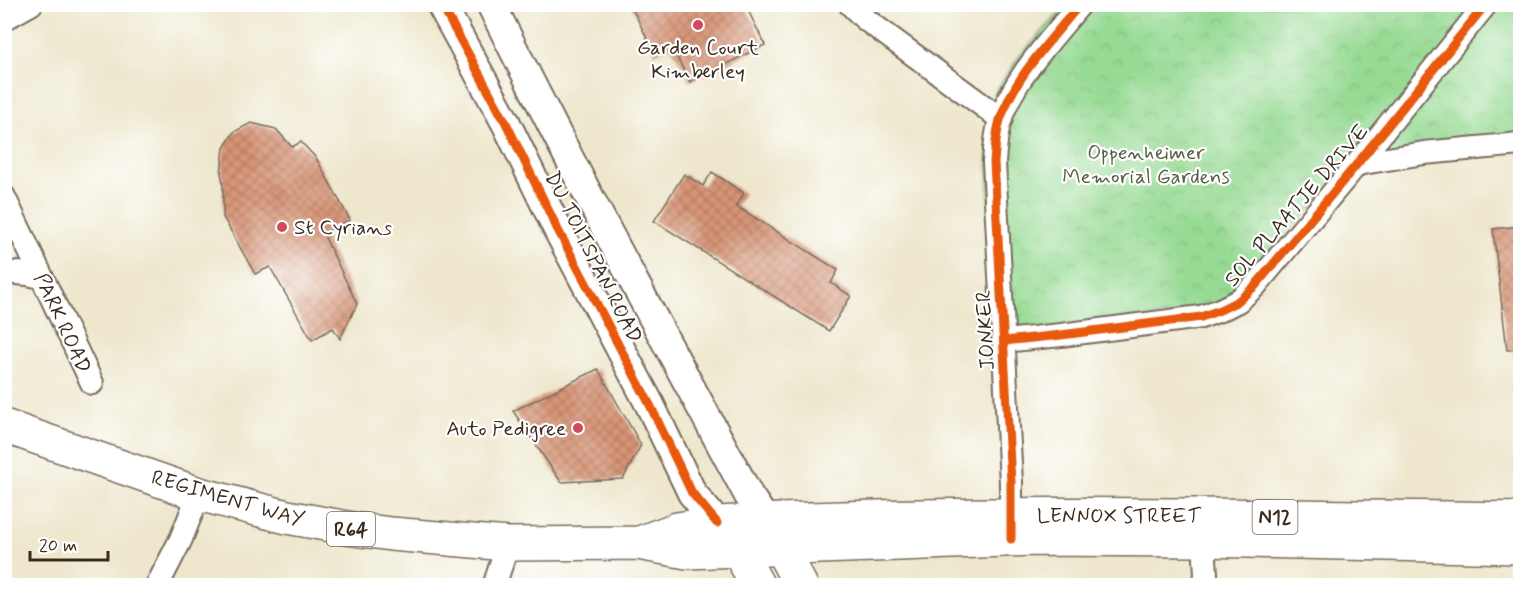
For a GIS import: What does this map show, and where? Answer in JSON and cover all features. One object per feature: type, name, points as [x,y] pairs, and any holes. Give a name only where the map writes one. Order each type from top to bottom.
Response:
[{"type":"main road","name":"REGIMENT WAY","points":[[4,426],[199,494],[287,517],[353,529],[508,544],[638,543],[687,552],[738,550]]},
{"type":"main road","name":"LENNOX STREET","points":[[717,523],[766,521],[1011,527],[1203,528],[1521,519]]},
{"type":"main road","name":"DU TOITSPAN ROAD","points":[[766,521],[801,585]]},
{"type":"main road","name":"REGIMENT WAY","points":[[638,543],[677,529],[717,523]]},
{"type":"main road","name":"DU TOITSPAN ROAD","points":[[717,523],[738,550],[758,585]]},
{"type":"main road","name":"LENNOX STREET","points":[[738,550],[1011,527]]},
{"type":"main road","name":"LENNOX STREET","points":[[1203,528],[1521,547]]},
{"type":"street","points":[[4,19],[32,4]]},
{"type":"street","name":"DU TOITSPAN ROAD","points":[[441,4],[506,123],[558,230],[650,405],[692,493],[717,523]]},
{"type":"street","name":"DU TOITSPAN ROAD","points":[[491,4],[648,309],[749,496],[766,521]]},
{"type":"street","points":[[850,4],[866,19],[1001,119],[1019,81],[1080,4]]},
{"type":"street","name":"SOL PLAATJE DRIVE","points":[[1004,340],[1201,317],[1238,301],[1255,286],[1357,164],[1486,4]]},
{"type":"street","name":"JONKER","points":[[1001,119],[993,162],[1004,340],[1011,527]]},
{"type":"street","points":[[1357,164],[1424,153],[1521,144]]},
{"type":"street","name":"PARK ROAD","points":[[4,197],[92,383]]},
{"type":"street","points":[[4,272],[41,277]]},
{"type":"street","points":[[158,585],[199,494]]},
{"type":"street","points":[[1203,528],[1206,574],[1204,585]]},
{"type":"street","points":[[494,585],[508,544]]},
{"type":"green space","name":"Oppenheimer Memorial Gardens","points":[[1067,5],[1520,5],[1520,140],[1344,169],[1227,309],[994,334],[987,125],[995,92],[1020,56]]},
{"type":"building","name":"Garden Court Kimberley","points":[[630,4],[745,4],[765,45],[690,82],[671,46],[655,54]]},
{"type":"building","name":"St Cyrians","points":[[251,123],[276,129],[292,147],[301,142],[316,158],[350,220],[323,233],[357,304],[340,339],[333,328],[312,340],[270,267],[255,274],[223,217],[221,173],[224,148],[234,132]]},
{"type":"building","points":[[712,172],[744,193],[736,206],[838,270],[831,283],[851,296],[829,331],[654,221],[684,174],[703,186]]},
{"type":"building","points":[[1521,226],[1521,349],[1507,350],[1493,229]]},
{"type":"building","name":"Auto Pedigree","points":[[598,369],[641,445],[623,479],[561,482],[513,411]]},
{"type":"cycle path","points":[[441,4],[506,123],[558,230],[650,405],[692,493],[717,523]]},
{"type":"cycle path","points":[[1011,539],[1011,483],[994,162],[996,141],[1000,120],[1024,73],[1080,4]]},
{"type":"cycle path","points":[[1004,341],[1201,317],[1238,301],[1255,286],[1357,164],[1486,4]]},
{"type":"place","name":"Garden Court Kimberley","points":[[698,25]]},
{"type":"place","name":"St Cyrians","points":[[282,227]]},
{"type":"place","name":"Auto Pedigree","points":[[578,428]]}]
